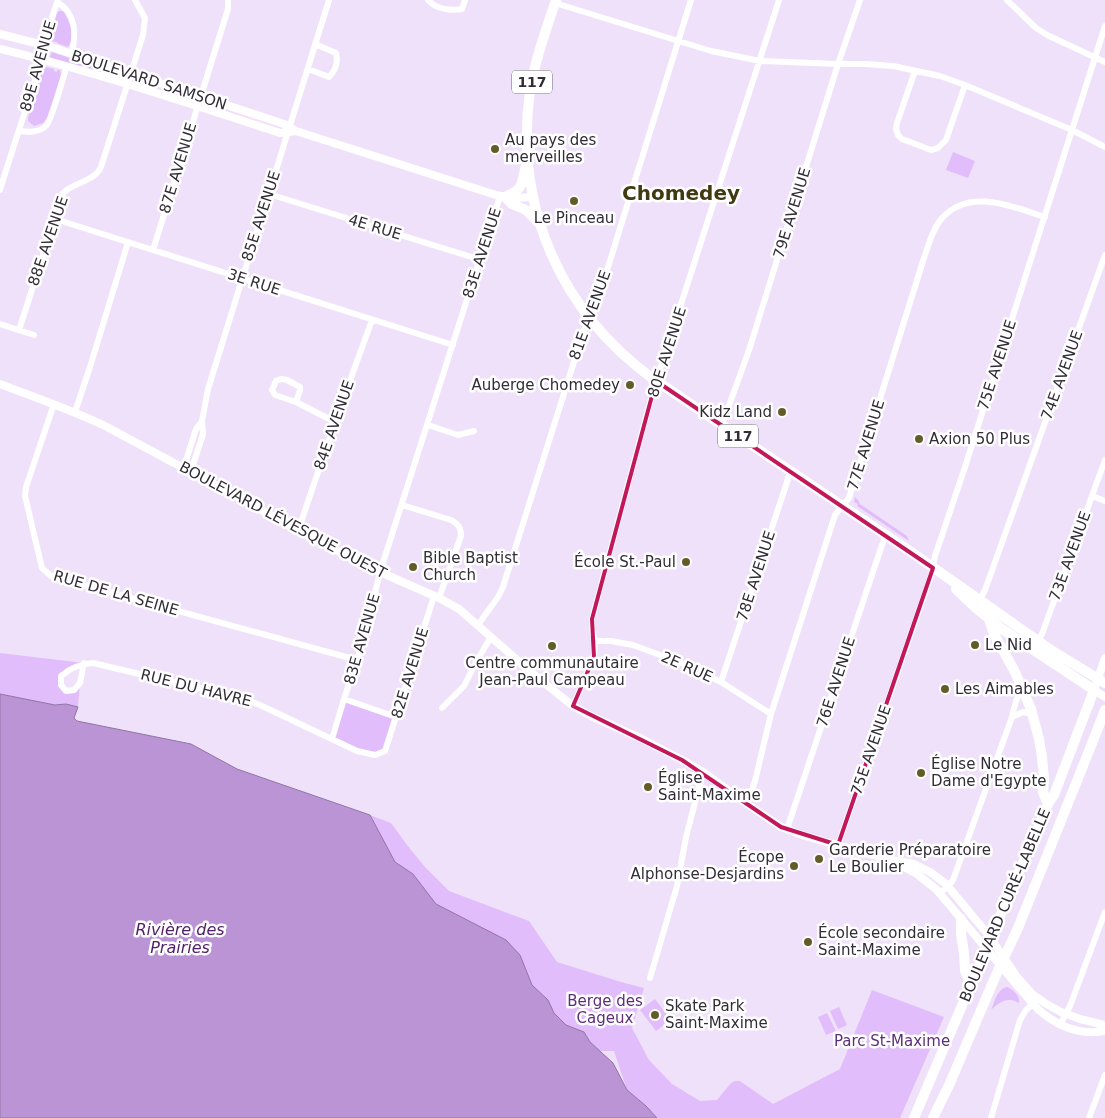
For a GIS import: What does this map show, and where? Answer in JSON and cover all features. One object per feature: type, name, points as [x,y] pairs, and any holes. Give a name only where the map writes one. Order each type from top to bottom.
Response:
[{"type":"main road","name":"117","points":[[556,2],[532,79],[528,117],[528,157],[540,224],[550,252],[558,270],[589,319],[626,358],[656,381],[886,535],[937,571],[977,604],[1102,681]]},
{"type":"main road","points":[[503,197],[519,189],[522,184],[528,157]]},
{"type":"main road","points":[[503,197],[512,204],[526,210],[540,224]]},
{"type":"main road","name":"117","points":[[977,604],[989,619]]},
{"type":"main road","points":[[989,619],[1094,690]]},
{"type":"main road","points":[[989,619],[994,634],[1022,687],[1032,714],[1042,757],[1043,792],[1048,804]]},
{"type":"main road","name":"BOULEVARD CURÉ-LABELLE","points":[[914,1118],[1048,804],[1054,795],[1094,690]]},
{"type":"main road","name":"BOULEVARD CURÉ-LABELLE","points":[[933,1118],[1018,928],[1105,710]]},
{"type":"main road","points":[[961,918],[965,971],[970,984]]},
{"type":"street","name":"88E AVENUE","points":[[18,330],[63,193],[99,170],[143,35],[145,18],[135,0]]},
{"type":"street","name":"87E AVENUE","points":[[153,250],[228,9],[228,0]]},
{"type":"street","name":"85E AVENUE","points":[[188,470],[196,429],[202,421],[208,389],[241,278],[291,130],[329,0]]},
{"type":"street","points":[[428,0],[431,4],[454,10],[462,9],[465,0]]},
{"type":"street","name":"81E AVENUE","points":[[478,625],[498,598],[503,587],[574,360],[603,283],[691,0]]},
{"type":"street","name":"80E AVENUE","points":[[573,706],[594,657],[595,641],[592,619],[656,381],[779,0]]},
{"type":"street","name":"79E AVENUE","points":[[722,424],[749,350],[838,64],[860,0]]},
{"type":"street","points":[[1007,0],[1036,28],[1047,35],[1105,62]]},
{"type":"street","name":"89E AVENUE","points":[[0,190],[58,1],[66,9],[74,25],[75,40],[71,54]]},
{"type":"street","points":[[556,2],[711,51],[760,61],[893,66],[940,76],[1072,130],[1105,147]]},
{"type":"street","name":"75E AVENUE","points":[[838,845],[931,576],[937,571],[937,549],[1105,26]]},
{"type":"street","name":"BOULEVARD SAMSON","points":[[0,34],[44,45],[284,124],[291,130],[503,197],[534,197]]},
{"type":"street","points":[[308,69],[329,77],[338,59],[336,53],[315,44]]},
{"type":"street","name":"BOULEVARD SAMSON","points":[[0,49],[127,84],[280,133],[291,130]]},
{"type":"street","name":"89E AVENUE","points":[[19,131],[35,131],[47,125],[67,66]]},
{"type":"street","points":[[915,71],[896,129],[902,140],[931,150],[938,148],[946,140],[965,85]]},
{"type":"street","name":"4E RUE","points":[[269,194],[481,260]]},
{"type":"street","name":"83E AVENUE","points":[[332,739],[363,642],[380,572],[503,197]]},
{"type":"street","name":"77E AVENUE","points":[[746,804],[755,781],[771,714],[836,516],[849,498],[931,238],[942,219],[953,209],[971,202],[983,201],[1011,206],[1045,217]]},
{"type":"street","name":"3E RUE","points":[[55,219],[453,345]]},
{"type":"street","points":[[75,412],[128,242]]},
{"type":"street","name":"74E AVENUE","points":[[977,604],[985,590],[1105,255]]},
{"type":"street","name":"84E AVENUE","points":[[298,531],[372,320]]},
{"type":"street","points":[[0,324],[34,335]]},
{"type":"street","points":[[296,402],[300,387],[287,380],[281,379],[276,381],[272,390],[275,395],[296,402],[335,422]]},
{"type":"street","name":"BOULEVARD LÉVESQUE OUEST","points":[[0,384],[107,426],[298,531],[459,609],[536,677],[573,706],[703,772],[746,804],[786,829],[891,860],[918,866],[935,875],[948,887],[990,938],[1002,962],[1033,1004],[1046,1017],[1076,1031],[1105,1031]]},
{"type":"street","name":"RUE DE LA SEINE","points":[[54,404],[26,487],[25,496],[42,568],[51,576],[357,660]]},
{"type":"street","points":[[428,424],[458,435],[474,431]]},
{"type":"street","name":"73E AVENUE","points":[[1033,650],[1042,634],[1105,460]]},
{"type":"street","name":"78E AVENUE","points":[[721,682],[790,470]]},
{"type":"street","points":[[1092,496],[1105,500]]},
{"type":"street","name":"82E AVENUE","points":[[385,751],[436,597],[461,536],[461,528],[457,523],[402,505]]},
{"type":"street","name":"76E AVENUE","points":[[786,829],[886,535]]},
{"type":"street","points":[[442,708],[464,686],[491,637]]},
{"type":"street","name":"2E RUE","points":[[595,641],[611,641],[633,645],[687,665],[721,682],[771,714]]},
{"type":"street","name":"BOULEVARD CURÉ-LABELLE","points":[[1094,690],[1102,681],[1105,658]]},
{"type":"street","name":"RUE DU HAVRE","points":[[84,664],[93,663],[241,698],[260,705],[357,751],[375,755],[385,751]]},
{"type":"street","points":[[84,664],[80,683],[74,690],[66,691],[61,684],[61,676],[69,669],[84,664]]},
{"type":"street","points":[[939,893],[948,887],[952,880],[1022,687]]},
{"type":"street","points":[[1094,690],[1105,697]]},
{"type":"street","points":[[344,699],[396,717]]},
{"type":"street","points":[[1012,716],[1023,712],[1032,714]]},
{"type":"street","points":[[650,978],[677,886],[686,837],[703,772]]},
{"type":"street","name":"BOULEVARD LÉVESQUE OUEST","points":[[891,860],[917,874],[939,893],[986,949],[1002,962],[1028,990],[1048,1005],[1065,1014],[1105,1025]]},
{"type":"street","points":[[1060,1025],[1070,1006],[1105,912]]},
{"type":"street","points":[[990,1118],[1020,1020],[1026,1010],[1033,1004]]},
{"type":"street","points":[[1089,1118],[1105,1075]]},
{"type":"highlighted area","points":[[656,381],[933,568],[838,845],[781,827],[682,760],[573,706],[594,657],[592,619]]},
{"type":"green space","points":[[59,11],[63,11],[71,29],[72,39],[68,47],[50,39]]},
{"type":"green space","points":[[52,52],[119,75],[119,77],[51,58]]},
{"type":"green space","points":[[46,67],[57,72],[57,70],[60,70],[61,75],[47,118],[43,123],[34,126],[28,121],[28,118],[43,69]]},
{"type":"green space","points":[[953,152],[975,161],[968,178],[946,170]]},
{"type":"green space","points":[[855,497],[860,504],[907,536],[909,541],[857,506],[858,504],[854,502]]},
{"type":"green space","points":[[0,653],[84,663],[61,677],[66,691],[80,683],[78,707],[66,704],[55,705],[0,694]]},
{"type":"green space","points":[[344,699],[396,717],[385,751],[375,755],[332,739]]},
{"type":"green space","points":[[370,815],[391,823],[425,867],[449,891],[529,921],[557,962],[644,988],[632,1028],[649,1060],[672,1084],[700,1101],[717,1100],[731,1083],[740,1081],[773,1104],[840,1069],[872,990],[944,1017],[900,1118],[657,1118],[627,1090],[614,1051],[600,1051],[590,1042],[584,1032],[566,1025],[554,1013],[548,1000],[532,985],[520,955],[506,940],[436,904],[413,874],[395,862]]},
{"type":"green space","points":[[1007,987],[1016,993],[1019,1003],[1007,1000],[991,1010],[1001,990]]},
{"type":"green space","name":"Skate Park Saint-Maxime","points":[[655,999],[671,1020],[656,1031],[640,1010]]},
{"type":"green space","points":[[839,1007],[847,1025],[838,1029],[830,1011]]},
{"type":"green space","points":[[827,1013],[836,1031],[826,1035],[818,1017]]},
{"type":"water","name":"Rivière des Prairies","points":[[0,694],[55,705],[66,704],[78,707],[74,718],[77,721],[191,744],[237,769],[370,815],[395,862],[413,874],[436,904],[506,940],[520,955],[532,985],[548,1000],[554,1013],[566,1025],[584,1032],[590,1042],[613,1063],[627,1090],[657,1118],[0,1118]]},
{"type":"place","name":"Au pays des merveilles","points":[[495,149]]},
{"type":"place","name":"Le Pinceau","points":[[574,201]]},
{"type":"place","name":"Auberge Chomedey","points":[[630,385]]},
{"type":"place","name":"Kidz Land","points":[[782,412]]},
{"type":"place","name":"Axion 50 Plus","points":[[919,439]]},
{"type":"place","name":"École St.-Paul","points":[[686,562]]},
{"type":"place","name":"Bible Baptist Church","points":[[413,567]]},
{"type":"place","name":"Le Nid","points":[[975,645]]},
{"type":"place","name":"Centre communautaire Jean-Paul Campeau","points":[[552,646]]},
{"type":"place","name":"Les Aimables","points":[[945,689]]},
{"type":"place","name":"Église Notre Dame d'Egypte","points":[[921,773]]},
{"type":"place","name":"Église Saint-Maxime","points":[[648,787]]},
{"type":"place","name":"Garderie Préparatoire Le Boulier","points":[[819,859]]},
{"type":"place","name":"Écope Alphonse-Desjardins","points":[[794,866]]},
{"type":"place","name":"École secondaire Saint-Maxime","points":[[808,942]]},
{"type":"place","name":"Skate Park Saint-Maxime","points":[[655,1015]]},
{"type":"district","name":"Chomedey","points":[[681,193]]},
{"type":"park label","name":"Berge des Cageux","points":[[605,1010]]},
{"type":"park label","name":"Parc St-Maxime","points":[[892,1041]]}]
